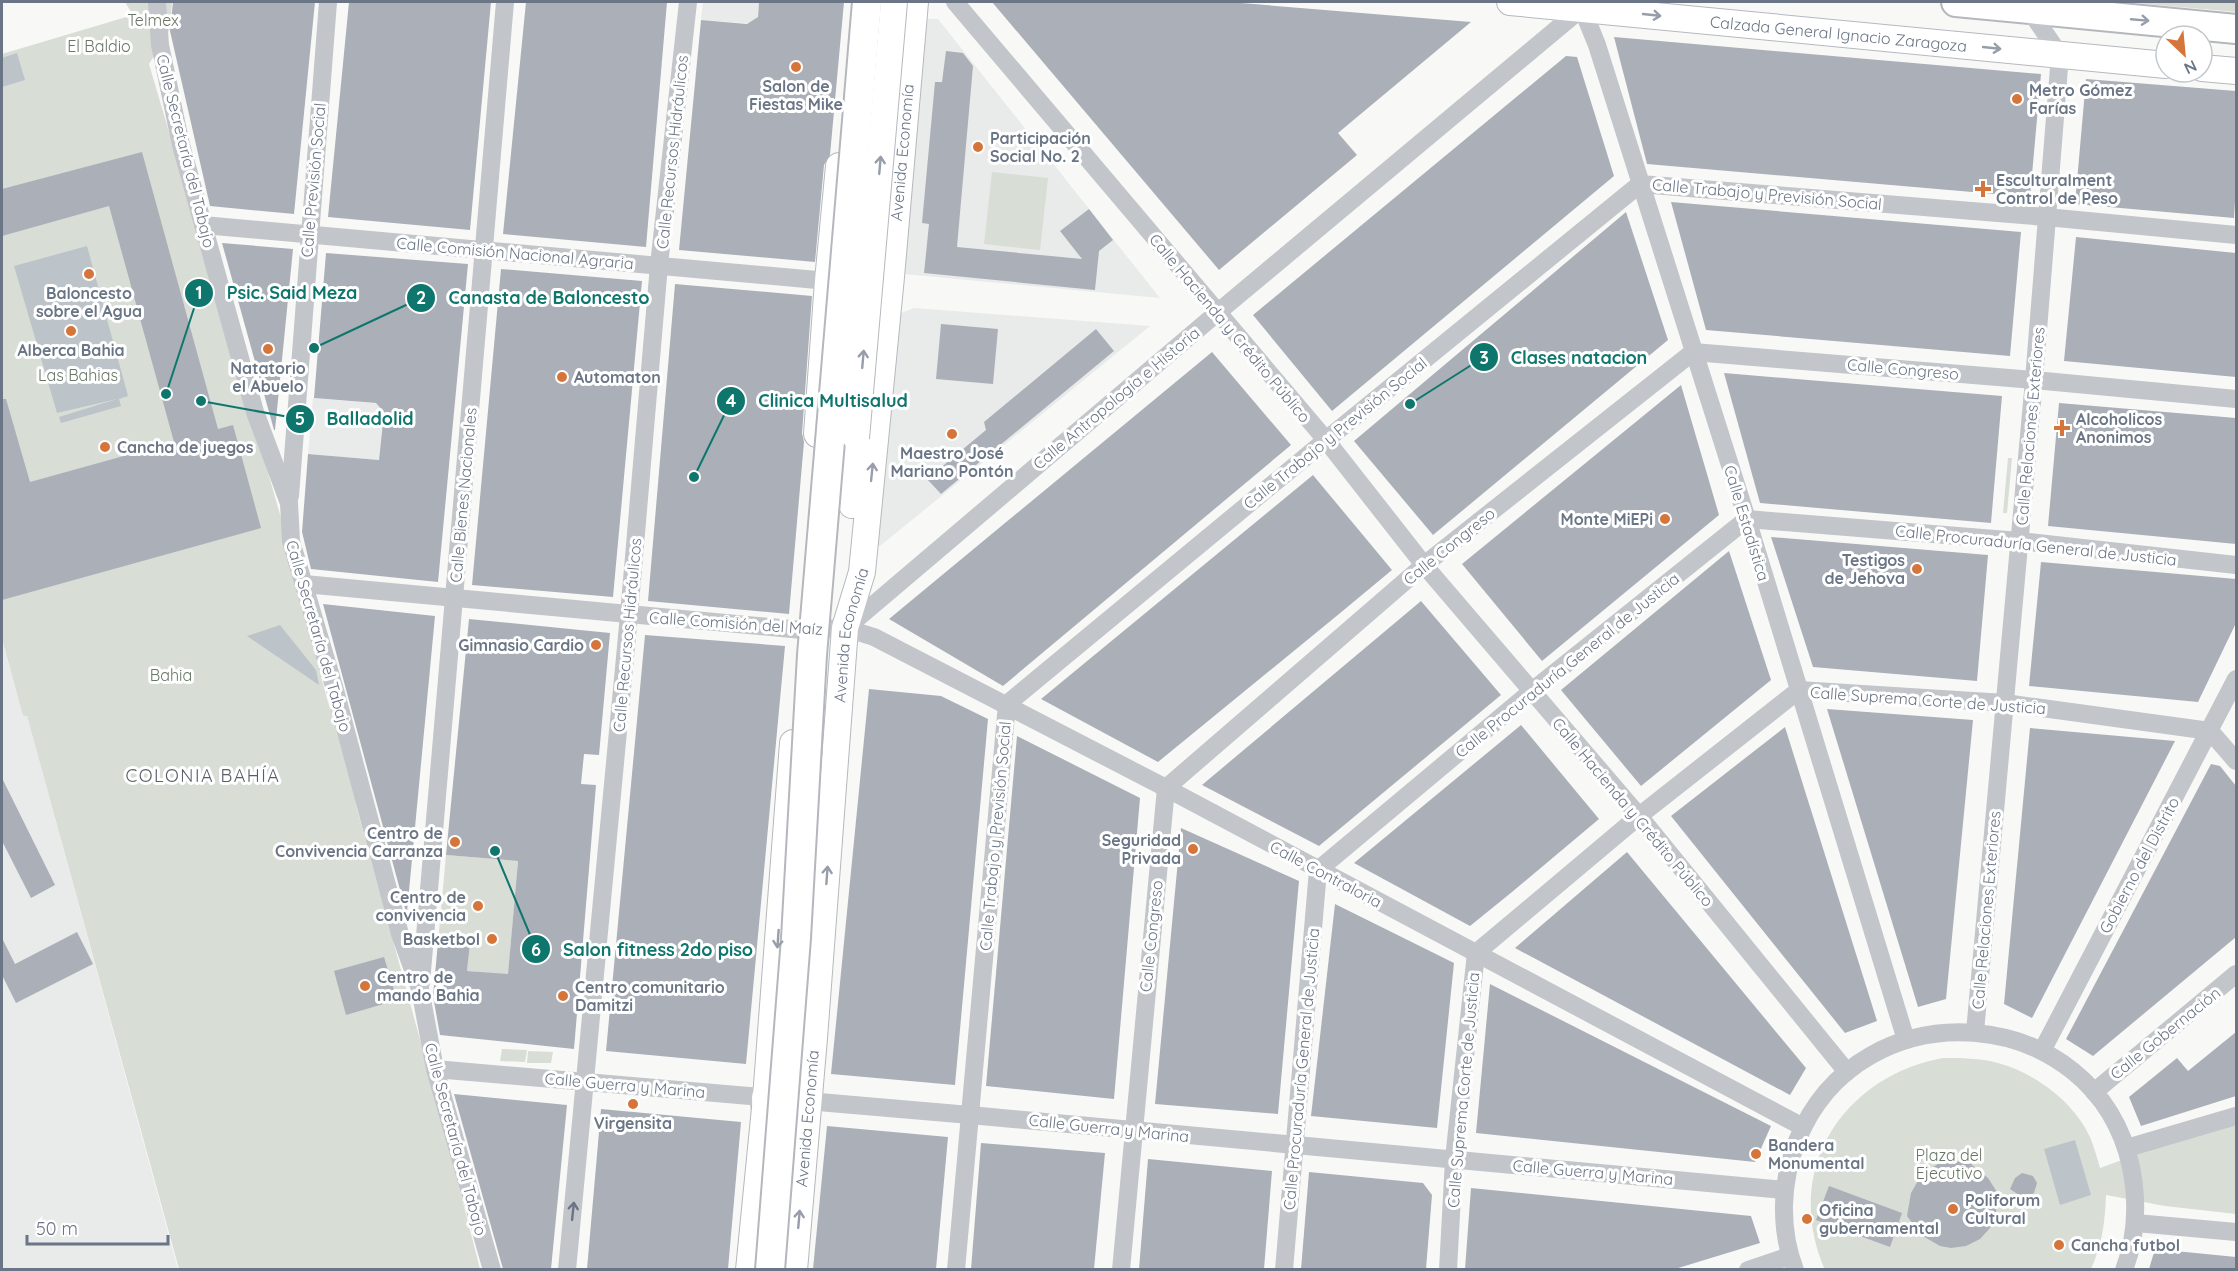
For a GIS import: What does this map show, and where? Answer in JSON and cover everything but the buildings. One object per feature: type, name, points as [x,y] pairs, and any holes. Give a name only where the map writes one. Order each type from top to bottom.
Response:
[{"type":"main road","points":[[845,628],[856,438],[894,2]]},
{"type":"main road","name":"Avenida Economía","points":[[794,1269],[845,628],[862,572],[915,2]]},
{"type":"main road","name":"Calzada General Ignacio Zaragoza","points":[[1510,2],[2154,64]]},
{"type":"main road","points":[[1956,2],[2087,8],[2236,28]]},
{"type":"main road","points":[[859,9],[886,7],[898,9],[912,27]]},
{"type":"main road","points":[[749,1269],[766,1098],[828,281],[859,9]]},
{"type":"main road","points":[[770,1269],[796,938],[812,655],[859,9]]},
{"type":"main road","points":[[2214,69],[2236,71]]},
{"type":"main road","points":[[758,1269],[771,1167],[766,1098]]},
{"type":"street","name":"Calle Secretaría del Tabajo","points":[[157,2],[160,45],[168,85],[203,225],[255,412],[290,503],[291,541],[335,690],[400,933],[420,989],[435,1069],[492,1269]]},
{"type":"street","name":"Calle Previsión Social","points":[[290,503],[328,2]]},
{"type":"street","name":"Calle Bienes Nacionales","points":[[420,989],[506,2]]},
{"type":"street","name":"Calle Recursos Hidráulicos","points":[[567,1269],[629,615],[659,265],[688,2]]},
{"type":"street","name":"Calle Hacienda y Crédito Público","points":[[955,2],[1326,440],[1424,565],[1638,816],[1847,1072]]},
{"type":"street","points":[[2025,5],[2060,55]]},
{"type":"street","name":"Calle Antropología e Historia","points":[[845,628],[1582,8]]},
{"type":"street","name":"Calle Estadística","points":[[1582,8],[1597,45],[1747,519],[1906,1040]]},
{"type":"street","name":"Calle Relaciones Exteriores","points":[[1975,1032],[2020,541],[2060,55]]},
{"type":"street","name":"Calle Trabajo y Previsión Social","points":[[956,1269],[1007,704],[1640,184],[2236,235]]},
{"type":"street","name":"Calle Comisión Nacional Agraria","points":[[203,225],[828,281]]},
{"type":"street","name":"Calle Congreso","points":[[1121,1269],[1132,1131],[1166,788],[1424,565],[1693,352],[2236,399]]},
{"type":"street","name":"Calle Procuraduría General de Justicia","points":[[1284,1269],[1318,870],[1532,691],[1747,519],[2020,541],[2236,565]]},
{"type":"street","name":"Calle Comisión del Maíz","points":[[304,584],[802,630],[845,628]]},
{"type":"street","name":"Calle Contraloria","points":[[845,628],[874,637],[1007,704],[1803,1127]]},
{"type":"street","name":"Gobierno del Distrito","points":[[2042,1051],[2236,679]]},
{"type":"street","name":"Calle Suprema Corte de Justicia","points":[[1448,1269],[1454,1159],[1476,953],[1638,816],[1799,690],[2005,703],[2210,731]]},
{"type":"street","points":[[2210,731],[2236,761]]},
{"type":"street","name":"Calle Gobernación","points":[[2094,1092],[2236,974]]},
{"type":"street","points":[[1748,1269],[1792,1263],[1784,1224],[1784,1190],[1791,1158],[1803,1127],[1822,1097],[1847,1072],[1875,1053],[1906,1040],[1940,1032],[1975,1032],[2009,1038],[2042,1051],[2070,1069],[2094,1092],[2113,1119],[2127,1148],[2136,1189],[2136,1222],[2124,1269]]},
{"type":"street","name":"Calle Guerra y Marina","points":[[435,1069],[970,1114],[1132,1131],[1784,1190]]},
{"type":"street","points":[[2127,1148],[2236,1116]]},
{"type":"street","points":[[2136,1222],[2236,1232]]},
{"type":"shaded area","points":[[703,2],[759,2],[757,24],[701,20]]},
{"type":"shaded area","name":"Participación Social No. 2","points":[[927,19],[938,19],[1160,298],[904,274]]},
{"type":"shaded area","points":[[17,53],[25,80],[2,87],[2,58]]},
{"type":"shaded area","name":"Alberca Bahia","points":[[87,246],[128,396],[119,399],[121,406],[61,423],[59,417],[117,399],[57,413],[14,266]]},
{"type":"shaded area","name":"Maestro José Mariano Pontón","points":[[914,308],[1150,326],[880,546],[873,543],[901,313]]},
{"type":"shaded area","points":[[313,398],[384,404],[379,460],[308,454]]},
{"type":"shaded area","points":[[280,625],[316,670],[319,685],[247,636]]},
{"type":"shaded area","points":[[2,640],[23,716],[27,716],[178,1269],[2,1269]]},
{"type":"shaded area","points":[[2075,1140],[2091,1195],[2060,1205],[2044,1149]]},
{"type":"green space","name":"Bahia","points":[[125,2],[172,2],[170,29],[149,64],[325,672],[321,677],[330,709],[338,707],[357,809],[480,1269],[179,1269],[27,716],[23,716],[2,639],[2,54],[133,15]]},
{"type":"green space","points":[[2236,2],[2236,12],[2135,3]]},
{"type":"green space","points":[[992,172],[1048,178],[1040,250],[984,244]]},
{"type":"green space","points":[[2008,458],[2012,458],[2007,513],[2003,513]]},
{"type":"green space","name":"Centro de convivencia","points":[[446,855],[518,861],[508,975],[467,971],[470,944],[438,942]]},
{"type":"green space","points":[[502,1049],[527,1050],[525,1062],[500,1061]]},
{"type":"green space","points":[[528,1051],[553,1052],[551,1063],[527,1063]]},
{"type":"green space","name":"Plaza del Ejecutivo","points":[[1943,1058],[1977,1059],[1998,1063],[2026,1074],[2052,1091],[2064,1101],[2083,1124],[2090,1137],[2100,1168],[2236,1118],[2236,1214],[2165,1206],[2106,1195],[2102,1233],[2091,1269],[1825,1270],[1814,1234],[1811,1198],[1817,1165],[1830,1134],[1850,1108],[1875,1085],[1907,1069]]},
{"type":"place","name":"Salon de Fiestas Mike","points":[[796,67]]},
{"type":"place","name":"Metro Gómez Farías","points":[[2017,99]]},
{"type":"place","name":"Participación Social No. 2","points":[[978,147]]},
{"type":"place","name":"Esculturalment Control de Peso","points":[[1983,189]]},
{"type":"place","name":"Baloncesto sobre el Agua","points":[[89,274]]},
{"type":"place","name":"Alberca Bahia","points":[[71,331]]},
{"type":"place","name":"Canasta de Baloncesto","points":[[314,348]]},
{"type":"place","name":"Natatorio el Abuelo","points":[[268,349]]},
{"type":"place","name":"Automaton","points":[[562,377]]},
{"type":"place","name":"Psic. Said Meza","points":[[166,394]]},
{"type":"place","name":"Balladolid","points":[[201,401]]},
{"type":"place","name":"Clases natacion","points":[[1410,404]]},
{"type":"place","name":"Alcoholicos Anonimos","points":[[2062,428]]},
{"type":"place","name":"Maestro José Mariano Pontón","points":[[952,434]]},
{"type":"place","name":"Cancha de juegos","points":[[105,447]]},
{"type":"place","name":"Clinica Multisalud","points":[[694,477]]},
{"type":"place","name":"Monte MiEPi","points":[[1665,519]]},
{"type":"place","name":"Testigos de Jehova","points":[[1917,569]]},
{"type":"place","name":"Gimnasio Cardio","points":[[596,645]]},
{"type":"place","name":"Centro de Convivencia Carranza","points":[[455,842]]},
{"type":"place","name":"Seguridad Privada","points":[[1193,849]]},
{"type":"place","name":"Salon fitness 2do piso","points":[[495,851]]},
{"type":"place","name":"Centro de convivencia","points":[[478,906]]},
{"type":"place","name":"Basketbol","points":[[492,939]]},
{"type":"place","name":"Centro de mando Bahia","points":[[365,986]]},
{"type":"place","name":"Centro comunitario Damitzi","points":[[563,996]]},
{"type":"place","name":"Virgensita","points":[[633,1104]]},
{"type":"place","name":"Bandera Monumental","points":[[1756,1154]]},
{"type":"place","name":"Poliforum Cultural","points":[[1953,1209]]},
{"type":"place","name":"Oficina gubernamental","points":[[1807,1219]]},
{"type":"place","name":"Cancha futbol","points":[[2059,1245]]},
{"type":"district","name":"COLONIA BAHÍA","points":[[203,776]]},
{"type":"park label","name":"Telmex","points":[[153,20]]},
{"type":"park label","name":"El Baldio","points":[[99,46]]},
{"type":"park label","name":"Las Bahias","points":[[78,375]]}]
